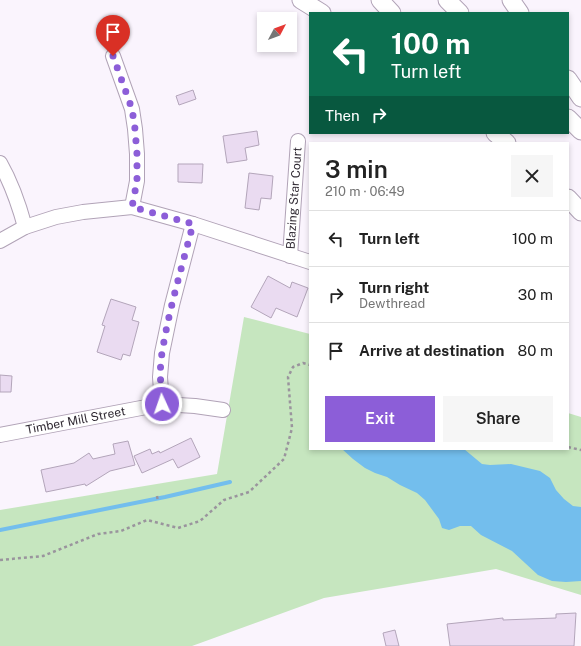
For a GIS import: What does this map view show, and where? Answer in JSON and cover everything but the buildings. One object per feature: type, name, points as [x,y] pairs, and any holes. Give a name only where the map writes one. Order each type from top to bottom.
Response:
[{"type":"main road","points":[[301,0],[320,12]]},
{"type":"main road","points":[[380,0],[391,12]]},
{"type":"main road","points":[[447,0],[459,12]]},
{"type":"main road","points":[[511,0],[519,12]]},
{"type":"main road","points":[[569,80],[581,98]]},
{"type":"main road","points":[[569,119],[581,131]]},
{"type":"main road","points":[[496,134],[506,142]]},
{"type":"main road","points":[[507,134],[515,142]]},
{"type":"main road","points":[[569,199],[581,212]]},
{"type":"street","points":[[113,56],[132,109],[135,129],[137,181],[132,207]]},
{"type":"street","name":"Blazing Star Court","points":[[290,256],[298,141]]},
{"type":"street","points":[[0,163],[17,197],[25,228]]},
{"type":"street","points":[[0,241],[25,228],[56,217],[84,212],[132,207],[193,224],[309,262]]},
{"type":"street","points":[[162,404],[160,377],[162,353],[172,305],[193,224]]},
{"type":"street","name":"Timber Mill Street","points":[[0,435],[162,404],[195,406],[223,410]]},
{"type":"path","points":[[0,560],[43,556],[98,534],[121,531],[147,520],[178,528],[200,521],[224,500],[249,492],[284,459],[292,428],[288,377],[293,367],[303,363],[309,365]]},
{"type":"path","points":[[569,447],[581,450]]},
{"type":"path","points":[[157,496],[158,502]]},
{"type":"green space","points":[[244,317],[309,334],[309,450],[569,450],[569,413],[581,417],[581,595],[496,569],[324,598],[192,646],[0,646],[0,510],[217,474]]},
{"type":"water","points":[[343,450],[465,450],[482,464],[511,464],[540,471],[550,478],[556,490],[564,499],[573,506],[581,507],[581,581],[552,581],[538,575],[512,551],[481,535],[471,526],[460,526],[449,530],[442,528],[439,519],[425,500],[417,493],[387,477],[365,468]]},
{"type":"waterway","points":[[0,530],[165,497],[230,482]]},
{"type":"route","points":[[113,56],[132,109],[135,129],[137,181],[132,207],[193,224],[172,305],[162,353],[160,377],[162,404]]}]
